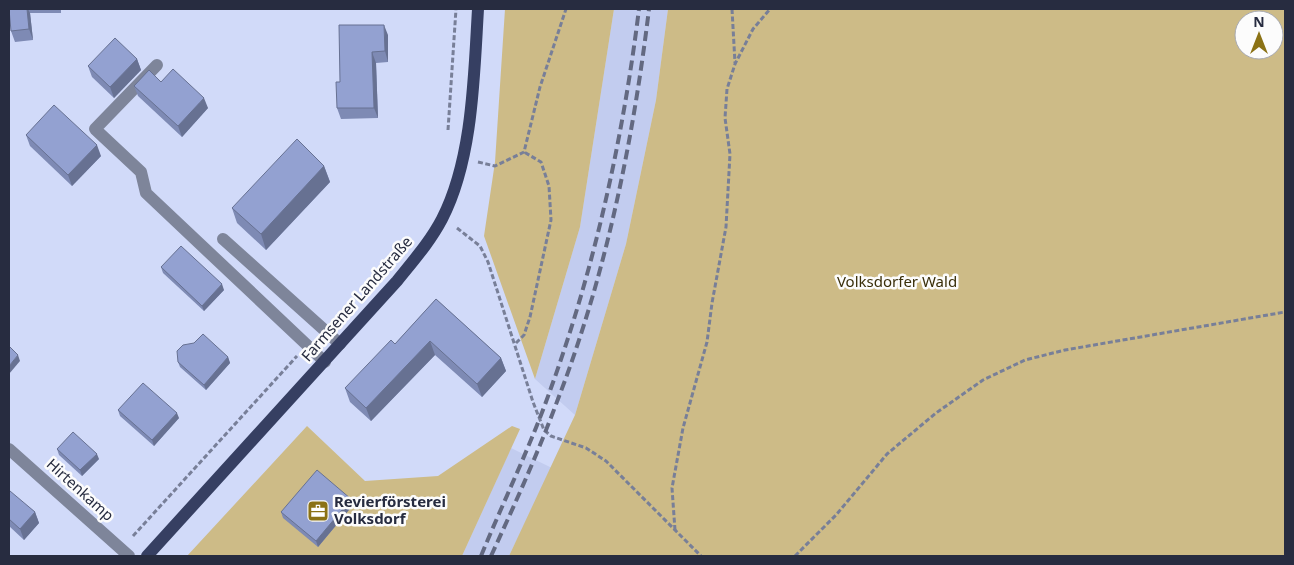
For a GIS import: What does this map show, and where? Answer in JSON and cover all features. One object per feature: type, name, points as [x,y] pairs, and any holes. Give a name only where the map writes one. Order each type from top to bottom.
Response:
[{"type":"main road","name":"Farmsener Landstraße","points":[[147,556],[325,362],[397,281],[431,238],[443,217],[462,159],[475,66],[478,9]]},
{"type":"street","points":[[157,65],[96,129],[141,172],[146,193],[325,362]]},
{"type":"street","points":[[223,239],[340,344]]},
{"type":"street","name":"Hirtenkamp","points":[[9,449],[125,553]]},
{"type":"path","points":[[448,136],[456,9]]},
{"type":"path","points":[[524,152],[540,87],[566,9]]},
{"type":"path","points":[[732,9],[735,64]]},
{"type":"path","points":[[675,530],[674,479],[683,428],[707,342],[726,227],[730,154],[725,118],[727,89],[735,64],[753,29],[770,9]]},
{"type":"path","points":[[462,159],[495,166],[524,152]]},
{"type":"path","points":[[516,343],[524,335],[530,317],[551,220],[550,186],[541,162],[524,152]]},
{"type":"path","points":[[443,217],[480,246],[488,262],[516,343],[533,402],[544,430],[551,436],[586,448],[606,461],[701,556]]},
{"type":"path","points":[[795,556],[836,515],[887,454],[936,413],[983,380],[1025,360],[1065,350],[1285,312]]},
{"type":"path","points":[[125,553],[308,345]]},
{"type":"shaded area","points":[[614,9],[668,9],[656,100],[626,244],[575,415],[535,379],[580,227]]},
{"type":"shaded area","points":[[511,448],[552,468],[509,556],[462,556]]},
{"type":"green space","points":[[505,9],[614,9],[580,227],[535,379],[484,236],[495,162]]},
{"type":"green space","name":"Volksdorfer Wald","points":[[668,9],[1285,9],[1285,556],[509,556],[575,415],[626,244],[656,100]]},
{"type":"green space","points":[[307,426],[365,481],[438,476],[512,426],[520,429],[462,556],[187,556]]},
{"type":"building","points":[[9,9],[27,9],[29,29],[11,31]]},
{"type":"building","points":[[339,25],[384,25],[385,51],[372,52],[374,108],[337,108],[336,82],[340,82]]},
{"type":"building","points":[[115,38],[137,59],[110,87],[88,66]]},
{"type":"building","points":[[173,69],[204,98],[178,126],[134,86],[149,70],[161,82]]},
{"type":"building","points":[[54,105],[97,145],[68,175],[26,135]]},
{"type":"building","points":[[297,139],[324,166],[261,234],[232,208]]},
{"type":"building","points":[[181,246],[222,284],[202,306],[161,267]]},
{"type":"building","points":[[436,299],[501,358],[477,384],[430,341],[366,408],[345,388],[391,340],[395,344]]},
{"type":"building","points":[[203,334],[228,357],[204,385],[178,362],[177,351],[183,345],[194,343]]},
{"type":"building","points":[[9,346],[18,355],[9,366]]},
{"type":"building","points":[[143,383],[177,413],[152,440],[118,410]]},
{"type":"building","points":[[73,432],[97,454],[80,470],[57,449]]},
{"type":"building","name":"Revierförsterei Volksdorf","points":[[317,470],[351,499],[316,541],[281,512]]},
{"type":"building","points":[[10,491],[35,512],[20,529],[9,519]]},
{"type":"railway","points":[[481,556],[543,409],[567,342],[581,295],[606,201],[616,153],[639,9]]},
{"type":"railway","points":[[491,556],[550,419],[575,352],[604,256],[626,158],[649,9]]},
{"type":"place","name":"Revierförsterei Volksdorf","points":[[318,511]]}]
